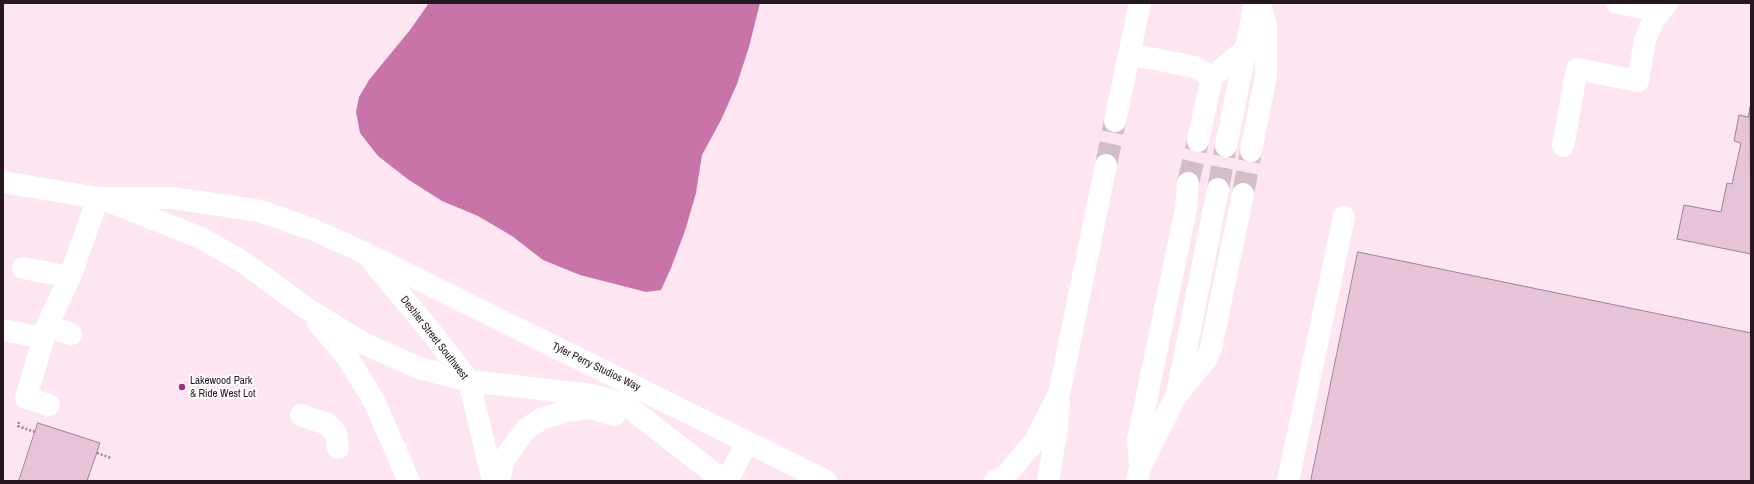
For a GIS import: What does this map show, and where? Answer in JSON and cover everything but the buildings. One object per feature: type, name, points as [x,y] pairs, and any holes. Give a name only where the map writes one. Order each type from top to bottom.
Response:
[{"type":"street","points":[[1115,121],[1140,3]]},
{"type":"street","points":[[1226,146],[1255,3]]},
{"type":"street","points":[[1251,151],[1266,76],[1266,26],[1260,3]]},
{"type":"street","points":[[1618,3],[1664,7]]},
{"type":"street","points":[[1563,146],[1577,69],[1638,81],[1645,40],[1654,19],[1664,7]]},
{"type":"street","points":[[1198,141],[1212,77],[1246,49]]},
{"type":"street","points":[[1129,54],[1195,67],[1212,77]]},
{"type":"street","points":[[1048,481],[1058,428],[1059,394],[1106,165]]},
{"type":"street","points":[[3,182],[98,198],[153,218],[201,238],[249,267],[306,308],[348,358],[374,401],[405,478]]},
{"type":"street","points":[[1139,474],[1138,439],[1186,209],[1188,183]]},
{"type":"street","points":[[1139,474],[1177,394],[1218,189]]},
{"type":"street","points":[[1177,394],[1206,359],[1211,348],[1243,194]]},
{"type":"street","points":[[49,405],[26,398],[45,332],[70,277],[98,198]]},
{"type":"street","name":"Tyler Perry Studios Way","points":[[98,198],[173,198],[260,211],[314,230],[365,253],[826,481]]},
{"type":"street","points":[[1288,481],[1344,217]]},
{"type":"street","name":"Deshler Street Southwest","points":[[365,253],[428,328],[468,381],[493,481]]},
{"type":"street","points":[[23,268],[70,277]]},
{"type":"street","name":"Tyler Perry Studios Way","points":[[306,308],[362,343],[419,368],[468,381],[593,394],[626,405],[706,467],[727,481]]},
{"type":"street","points":[[8,330],[71,334]]},
{"type":"street","points":[[995,481],[1006,474],[1035,441],[1059,394]]},
{"type":"street","points":[[499,481],[504,459],[526,429],[541,419],[564,412],[590,408],[619,416],[666,436]]},
{"type":"street","points":[[301,415],[327,424],[336,433],[338,448]]},
{"type":"street","points":[[727,481],[747,442]]},
{"type":"path","points":[[97,452],[111,458]]},
{"type":"shaded area","points":[[429,3],[760,3],[749,47],[737,84],[721,120],[702,155],[696,193],[685,231],[661,290],[646,292],[580,275],[543,260],[512,236],[478,216],[442,201],[409,180],[378,156],[360,133],[356,112],[359,97],[369,80],[410,30]]},
{"type":"tunnel","points":[[1106,165],[1115,121]]},
{"type":"tunnel","points":[[1188,183],[1198,141]]},
{"type":"tunnel","points":[[1218,189],[1226,146]]},
{"type":"tunnel","points":[[1243,194],[1251,151]]},
{"type":"place","name":"Lakewood Park & Ride West Lot","points":[[182,387]]}]
